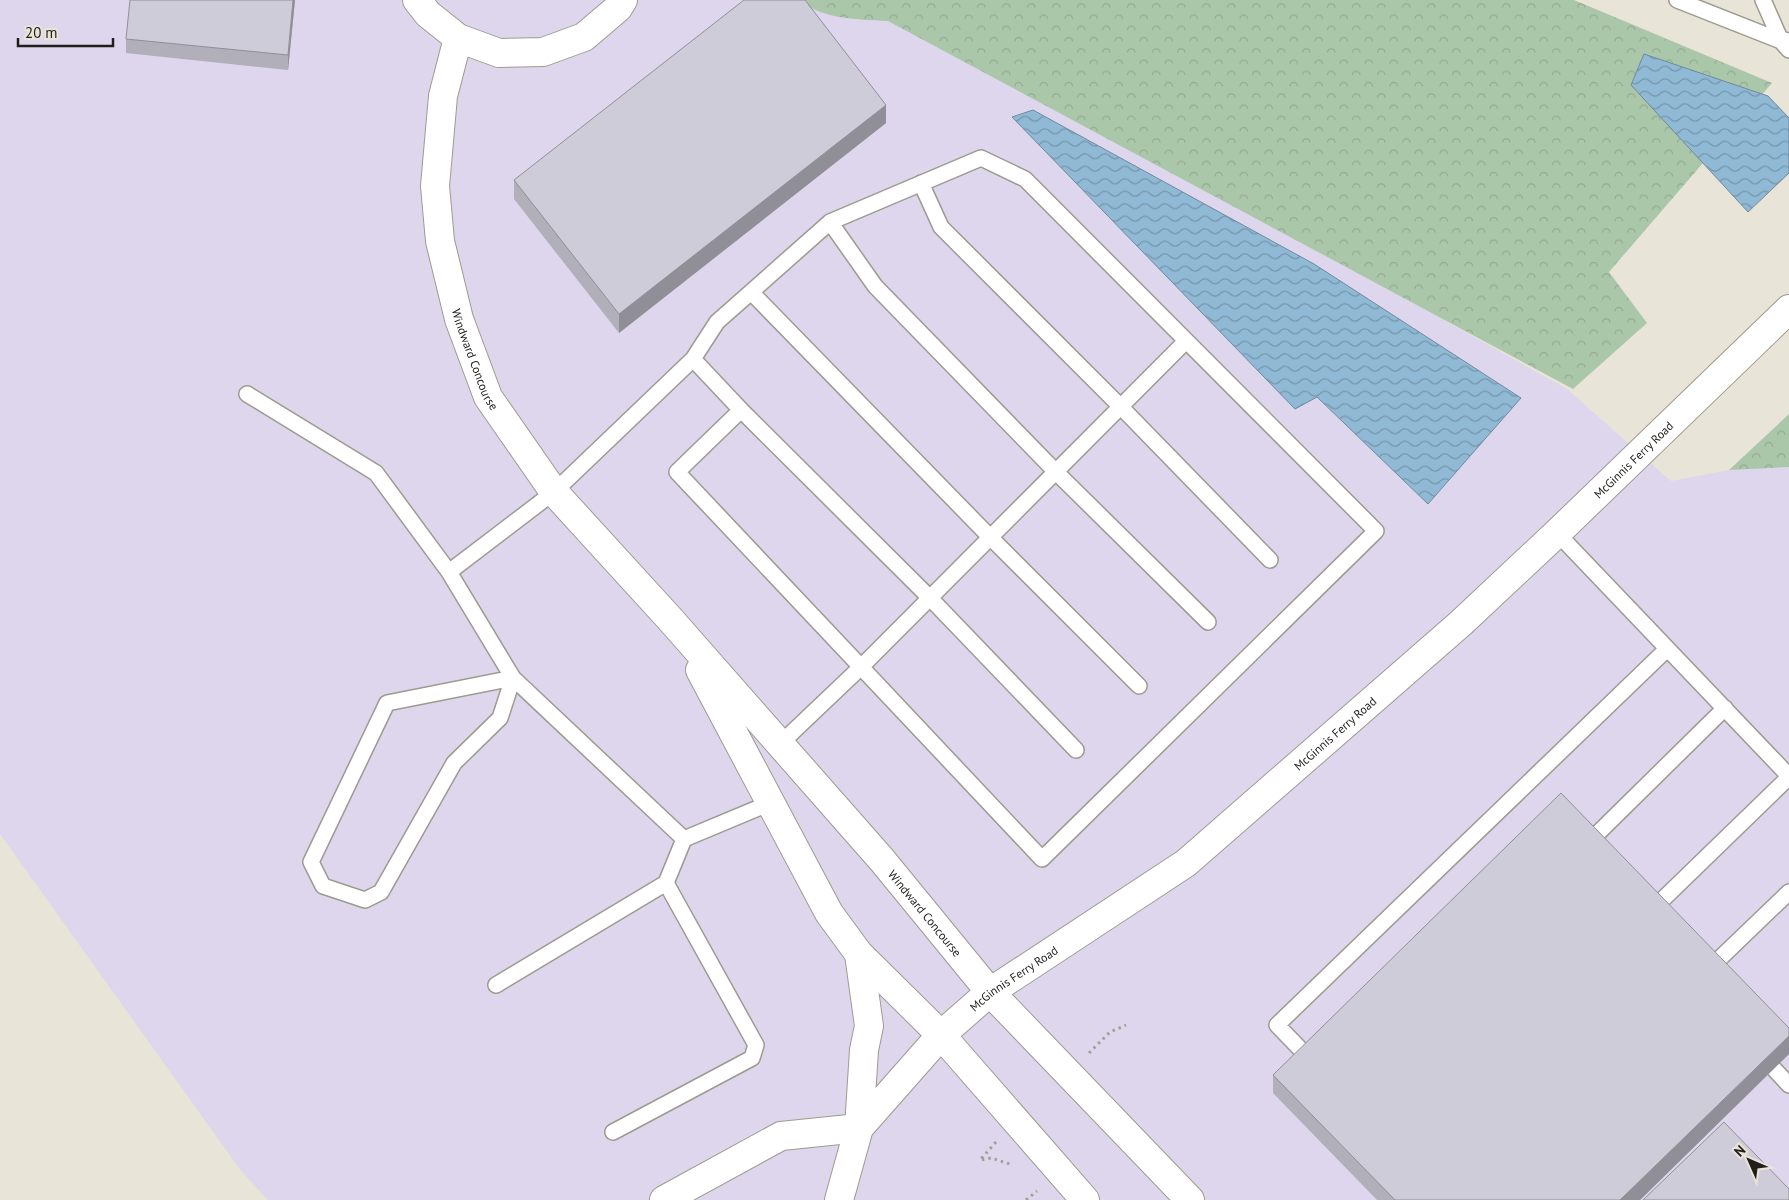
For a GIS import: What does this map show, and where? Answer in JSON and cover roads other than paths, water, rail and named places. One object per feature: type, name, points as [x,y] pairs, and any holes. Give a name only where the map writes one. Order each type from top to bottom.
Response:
[{"type":"street","points":[[417,0],[428,14],[458,38],[499,53],[543,52],[584,37],[618,8],[623,0]]},
{"type":"street","name":"Windward Concourse","points":[[458,38],[443,96],[435,178],[440,241],[459,319],[488,396],[554,492],[670,619],[882,860],[990,992],[1190,1200]]},
{"type":"street","name":"McGinnis Ferry Road","points":[[839,1200],[859,1128],[941,1035],[990,992],[1186,863],[1461,623],[1789,309]]},
{"type":"street","name":"Windward Concourse","points":[[670,619],[718,703],[829,912],[859,954],[941,1035],[1085,1200]]},
{"type":"street","points":[[664,1200],[781,1136],[859,1128],[864,1050],[869,1026],[859,954]]},
{"type":"lane","points":[[1677,0],[1786,43]]},
{"type":"lane","points":[[1763,0],[1786,43]]},
{"type":"lane","points":[[450,572],[554,492],[693,358],[717,322],[830,222],[981,158],[1025,179],[1376,531],[1042,859],[677,472],[741,410]]},
{"type":"lane","points":[[921,184],[941,226],[1270,560]]},
{"type":"lane","points":[[830,222],[875,286],[1056,472],[1208,622]]},
{"type":"lane","points":[[751,292],[990,537],[1139,686]]},
{"type":"lane","points":[[780,744],[861,668],[1186,341]]},
{"type":"lane","points":[[693,358],[741,410],[930,598],[1076,750]]},
{"type":"lane","points":[[247,394],[376,473],[450,572],[513,678],[684,839]]},
{"type":"lane","points":[[1557,533],[1789,776],[1658,904]]},
{"type":"lane","points":[[1306,1055],[1277,1025],[1667,649]]},
{"type":"lane","points":[[513,678],[500,718],[454,763],[381,892],[365,900],[324,886],[311,862],[387,703],[513,678]]},
{"type":"lane","points":[[1593,838],[1725,708]]},
{"type":"lane","points":[[496,985],[666,883],[684,839],[770,803]]},
{"type":"lane","points":[[613,1132],[752,1058],[756,1045],[666,883]]},
{"type":"lane","points":[[1714,964],[1789,892]]},
{"type":"lane","points":[[1752,1052],[1789,1085]]},
{"type":"water","points":[[1644,54],[1768,96],[1789,118],[1789,173],[1748,212],[1631,85]]},
{"type":"water","points":[[1033,110],[1314,264],[1521,398],[1428,504],[1317,397],[1295,409],[1012,117]]}]
